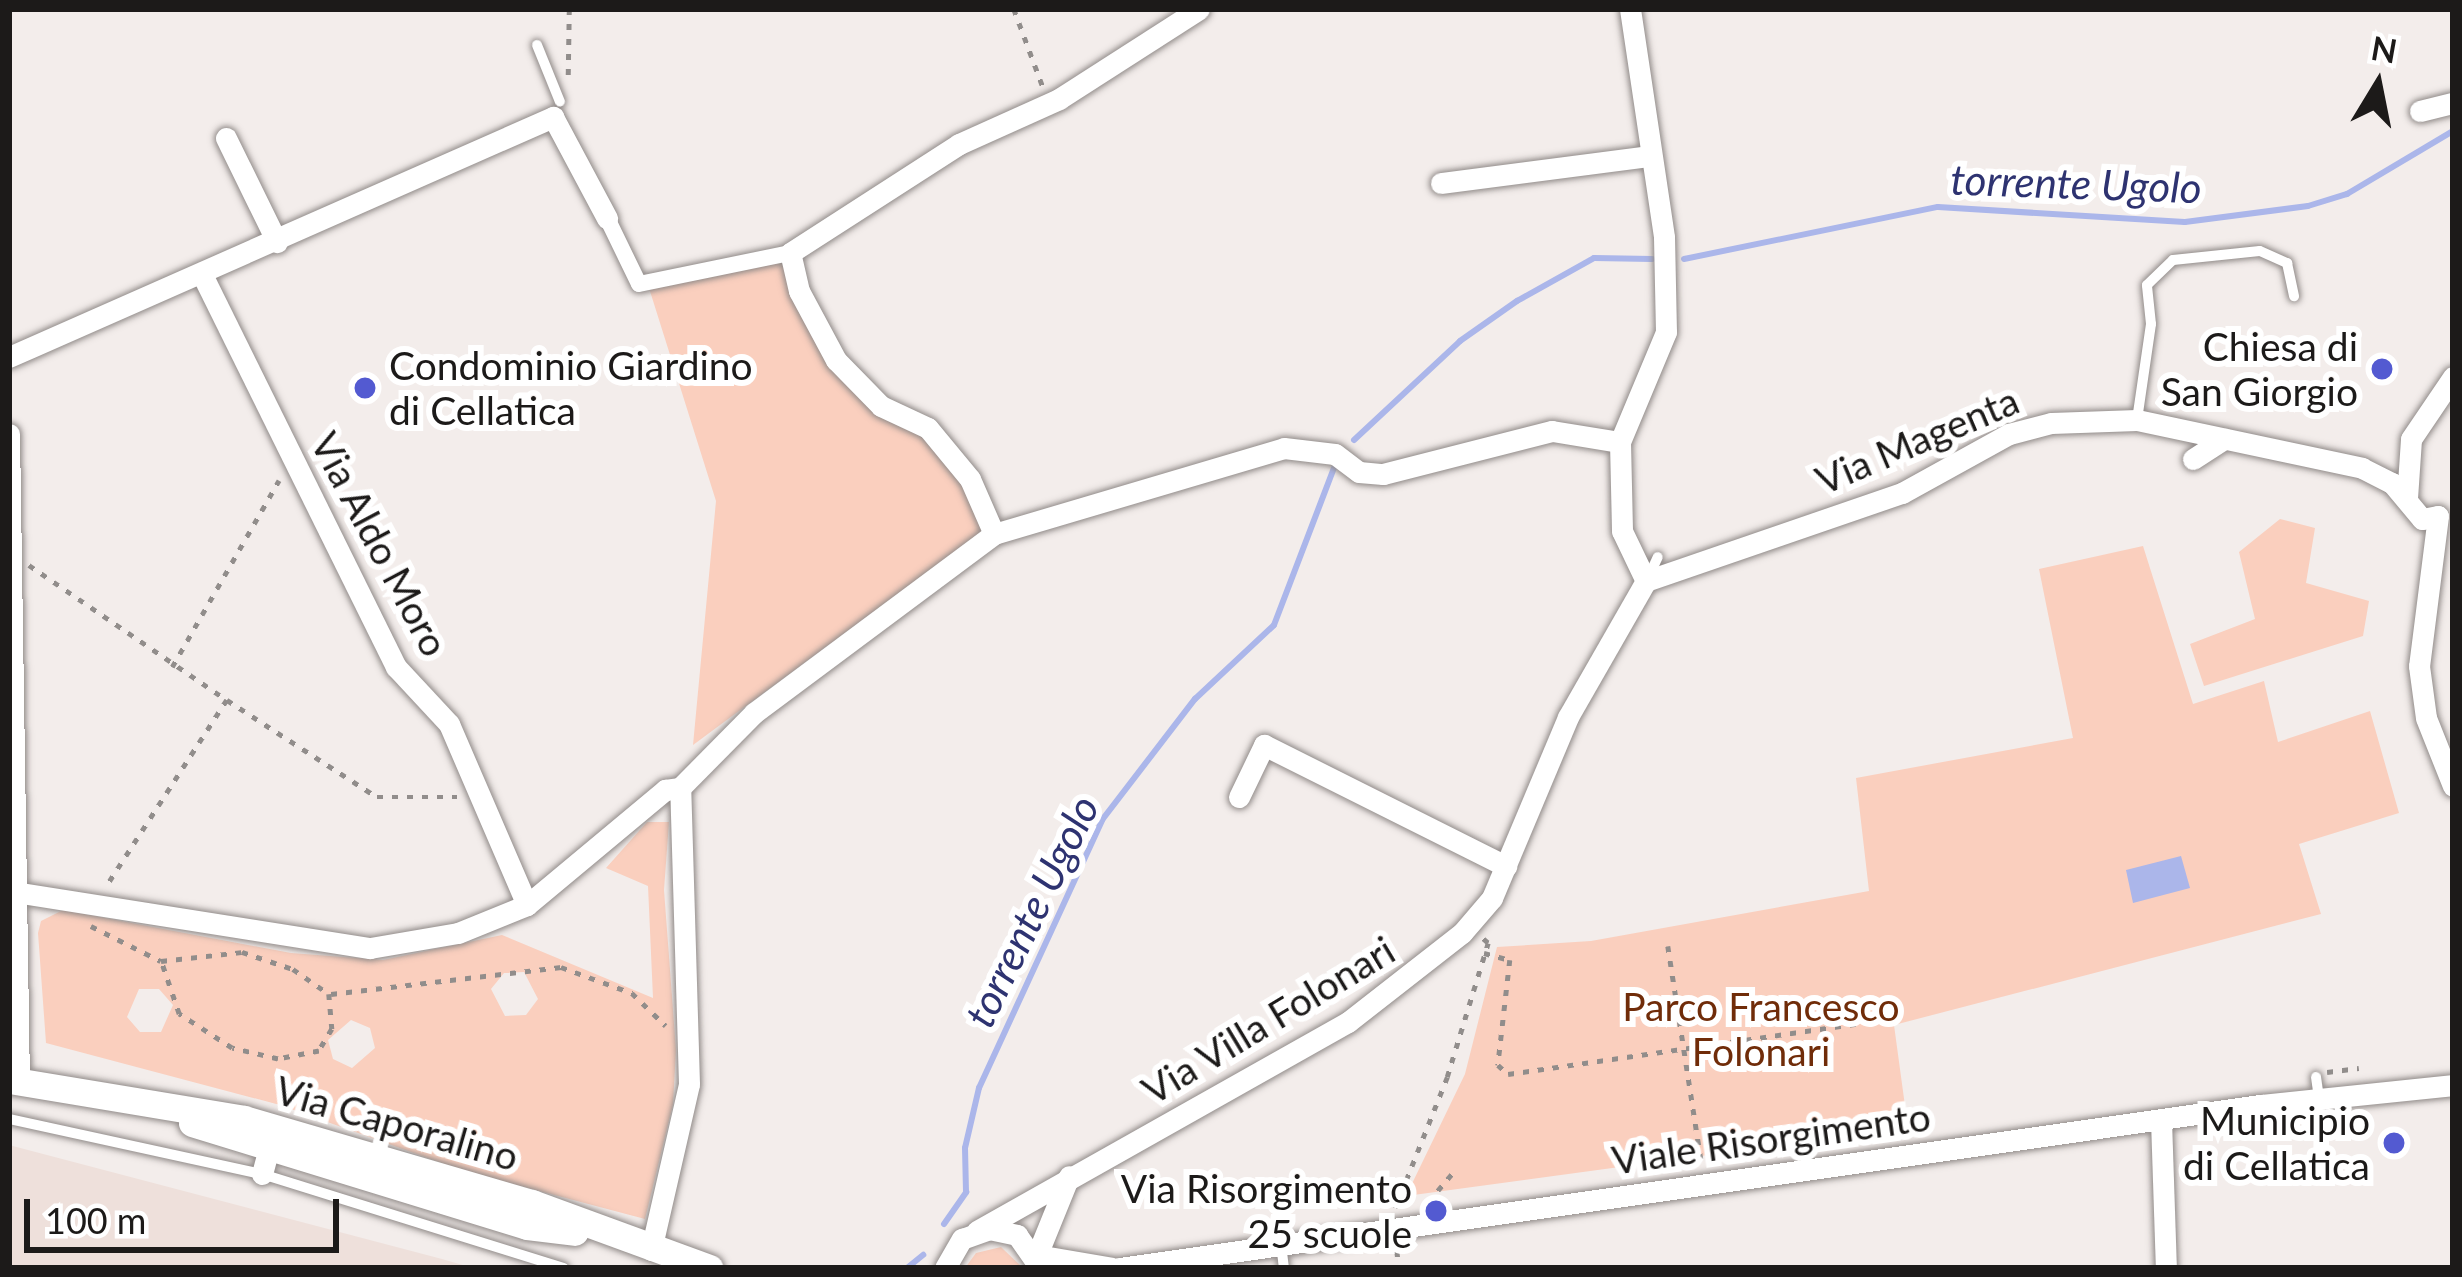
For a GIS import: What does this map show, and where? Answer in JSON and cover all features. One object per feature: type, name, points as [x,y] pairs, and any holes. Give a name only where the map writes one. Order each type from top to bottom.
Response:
[{"type":"street","points":[[9,357],[203,277],[558,106],[639,284],[790,253],[959,144],[1047,104],[1199,9]]},
{"type":"street","points":[[1630,9],[1664,237],[1666,332],[1620,442],[1622,531],[1646,581]]},
{"type":"street","points":[[2420,111],[2453,104]]},
{"type":"street","points":[[226,138],[277,242]]},
{"type":"street","points":[[1441,184],[1649,156]]},
{"type":"street","points":[[790,253],[799,291],[836,360],[881,406],[928,428],[970,479],[994,534]]},
{"type":"street","name":"Via Aldo Moro","points":[[203,277],[396,667],[449,724],[481,797],[521,913]]},
{"type":"street","points":[[2453,377],[2411,440],[2408,498],[2438,516],[2419,666],[2426,718],[2453,786]]},
{"type":"street","name":"Via Magenta","points":[[1646,581],[1902,494],[2009,434],[2051,423],[2137,420],[2362,468],[2408,498]]},
{"type":"street","points":[[651,1250],[675,1159],[690,1042],[680,943],[680,788],[707,753],[795,679],[994,534],[1284,448],[1335,454],[1359,472],[1383,474],[1552,431],[1620,442]]},
{"type":"street","points":[[9,434],[21,893],[20,1036],[12,1074]]},
{"type":"street","points":[[2194,459],[2224,439]]},
{"type":"street","name":"Via Villa Folonari","points":[[976,1232],[1385,998],[1468,926],[1505,866],[1568,717],[1646,581]]},
{"type":"street","points":[[1239,797],[1264,745],[1505,866]]},
{"type":"street","points":[[21,893],[370,948],[458,933],[521,913],[571,882],[665,790],[680,788]]},
{"type":"street","name":"Via Caporalino","points":[[12,1074],[163,1111],[244,1119],[532,1203],[603,1234],[710,1268]]},
{"type":"street","name":"Viale Risorgimento","points":[[976,1232],[1017,1234],[1038,1262],[1116,1268],[1211,1261],[1281,1244],[2161,1120],[2317,1083],[2443,1084]]},
{"type":"street","name":"Via Caporalino","points":[[163,1111],[265,1163],[527,1226],[603,1234]]},
{"type":"street","points":[[2161,1120],[2166,1268]]},
{"type":"street","points":[[1038,1262],[1069,1176]]},
{"type":"street","points":[[945,1262],[976,1232]]},
{"type":"lane","points":[[537,45],[558,106]]},
{"type":"lane","points":[[2137,420],[2151,324],[2147,285],[2173,260],[2260,251],[2287,263],[2294,296]]},
{"type":"lane","points":[[1646,581],[1658,557]]},
{"type":"lane","name":"Via Caporalino","points":[[9,1119],[265,1163],[564,1268]]},
{"type":"lane","points":[[1281,1244],[1284,1268]]},
{"type":"path","points":[[558,106],[569,9]]},
{"type":"path","points":[[1014,9],[1047,104]]},
{"type":"path","points":[[172,667],[292,457]]},
{"type":"path","points":[[14,555],[377,797],[481,797]]},
{"type":"path","points":[[94,906],[227,700]]},
{"type":"path","points":[[84,914],[92,927],[160,961],[242,952],[293,969],[329,994],[561,967],[632,993],[690,1042]]},
{"type":"path","points":[[1397,1200],[1438,1103],[1488,943],[1478,934]]},
{"type":"path","points":[[1669,946],[1699,1160]]},
{"type":"path","points":[[1484,953],[1510,960],[1503,1073],[1877,1021]]},
{"type":"path","points":[[160,961],[179,1014],[232,1048],[278,1059],[319,1051],[332,1030],[329,994]]},
{"type":"path","points":[[2317,1083],[2359,1068]]},
{"type":"path","points":[[1428,1202],[1455,1170]]},
{"type":"path","points":[[1395,1239],[1400,1268]]},
{"type":"shaded area","points":[[9,1145],[442,1259],[473,1268],[9,1268]]},
{"type":"green space","points":[[782,260],[829,366],[925,435],[963,483],[983,531],[693,745],[716,501],[649,288]]},
{"type":"green space","points":[[2280,519],[2315,528],[2306,583],[2369,601],[2363,636],[2204,686],[2190,644],[2255,619],[2239,552]]},
{"type":"green space","name":"Parco Francesco Folonari","points":[[2143,546],[2193,704],[2264,681],[2278,742],[2370,711],[2399,813],[2299,844],[2321,914],[1894,1025],[1908,1128],[1406,1196],[1465,1074],[1497,947],[1591,941],[1869,891],[1856,778],[2073,738],[2039,569]]},
{"type":"green space","points":[[647,822],[669,822],[664,890],[676,1050],[673,1104],[645,1219],[464,1171],[280,1105],[46,1043],[38,933],[41,921],[63,910],[291,953],[383,960],[502,935],[653,998],[648,886],[606,868]],"holes":[[[524,972],[538,999],[526,1015],[505,1016],[491,989],[504,973]],[[139,989],[159,989],[173,1005],[161,1032],[140,1032],[127,1017]],[[351,1020],[370,1028],[375,1048],[352,1068],[333,1059],[328,1040]]]},
{"type":"green space","points":[[1001,1247],[1023,1268],[965,1268],[976,1253]]},
{"type":"water","points":[[2181,856],[2190,888],[2133,903],[2126,870]]},
{"type":"waterway","name":"torrente Ugolo","points":[[1684,259],[1938,207],[2185,222],[2308,206],[2347,194],[2453,131]]},
{"type":"waterway","points":[[1354,440],[1460,341],[1517,301],[1594,258],[1652,259]]},
{"type":"waterway","name":"torrente Ugolo","points":[[944,1224],[966,1192],[965,1148],[979,1088],[1102,820],[1195,699],[1274,625],[1334,468]]},
{"type":"waterway","points":[[907,1268],[923,1255]]},
{"type":"place","name":"Chiesa di San Giorgio","points":[[2382,369]]},
{"type":"place","name":"Condominio Giardino di Cellatica","points":[[365,388]]},
{"type":"place","name":"Municipio di Cellatica","points":[[2394,1143]]},
{"type":"place","name":"Via Risorgimento 25 scuole","points":[[1436,1211]]}]
